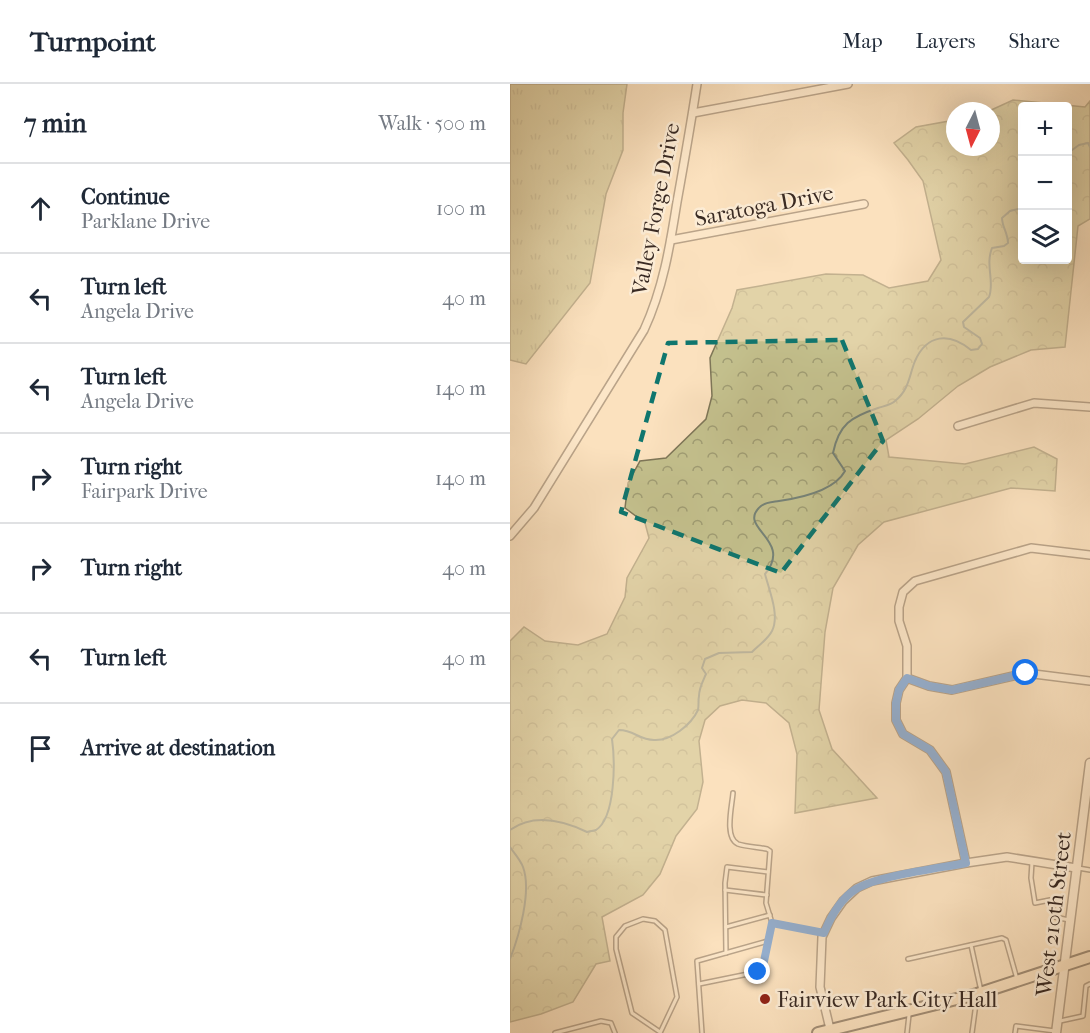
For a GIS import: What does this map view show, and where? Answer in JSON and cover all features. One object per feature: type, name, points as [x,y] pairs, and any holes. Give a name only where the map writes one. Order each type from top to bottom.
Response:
[{"type":"main road","points":[[818,1033],[979,993],[1090,957]]},
{"type":"street","points":[[693,113],[697,84]]},
{"type":"street","name":"Valley Forge Drive","points":[[510,536],[534,508],[644,330],[655,305],[671,240],[693,113],[849,84]]},
{"type":"street","name":"Saratoga Drive","points":[[671,240],[864,204]]},
{"type":"street","points":[[958,426],[1034,403],[1090,407]]},
{"type":"street","points":[[966,863],[946,772],[930,750],[903,734],[896,720],[899,690],[907,678],[906,646],[899,621],[899,607],[903,592],[915,581],[1031,548],[1090,555]]},
{"type":"street","points":[[907,678],[929,686],[952,690],[1026,673],[1090,681]]},
{"type":"street","name":"West 210th Street","points":[[1056,1032],[1090,763]]},
{"type":"street","points":[[830,1029],[820,987],[820,960],[824,933],[843,901],[857,888],[872,881],[1007,857],[1076,868]]},
{"type":"lane","points":[[699,984],[758,972],[763,966],[772,923],[766,903],[770,851],[737,843],[732,839],[729,832],[733,793]]},
{"type":"lane","points":[[1032,860],[1031,878],[1035,903],[1050,900],[1055,917],[1070,920]]},
{"type":"lane","points":[[726,953],[727,867],[768,873]]},
{"type":"lane","points":[[1076,868],[1090,870]]},
{"type":"lane","points":[[725,890],[767,895]]},
{"type":"lane","points":[[726,927],[770,915]]},
{"type":"lane","points":[[643,919],[655,921],[665,930],[677,997],[672,1012],[660,1032],[632,1013],[616,949],[616,937],[626,926],[643,919]]},
{"type":"lane","points":[[772,923],[824,933]]},
{"type":"lane","points":[[908,959],[1002,938],[1006,940],[1018,981]]},
{"type":"lane","points":[[702,1033],[697,961],[768,941]]},
{"type":"lane","points":[[970,945],[979,993],[972,1033]]},
{"type":"lane","points":[[1058,1021],[1068,1021],[1083,1016],[1086,986],[1090,984]]},
{"type":"lane","points":[[907,1033],[910,1010]]},
{"type":"lane","points":[[555,1033],[601,1021],[611,1023],[615,1033]]},
{"type":"lane","points":[[1015,1033],[1016,1026],[1056,1032]]},
{"type":"highlighted area","points":[[842,340],[883,441],[781,573],[621,512],[668,343]]},
{"type":"green space","points":[[510,84],[627,84],[623,113],[623,150],[606,194],[590,283],[526,364],[510,360]]},
{"type":"green space","points":[[1013,100],[1034,102],[1018,102],[1018,264],[1072,264],[1072,106],[1085,107],[1090,101],[1090,219],[1078,226],[1065,347],[1031,350],[990,367],[958,386],[918,419],[886,440],[889,457],[965,464],[1034,447],[1057,459],[1055,491],[1011,488],[884,522],[858,545],[833,588],[825,632],[819,710],[832,749],[877,798],[795,813],[797,754],[789,723],[766,703],[742,700],[720,706],[705,720],[699,741],[703,782],[697,809],[676,836],[660,874],[643,895],[602,917],[610,961],[596,964],[573,1002],[510,1022],[510,641],[524,627],[545,641],[578,645],[607,634],[625,597],[627,578],[649,538],[645,523],[625,508],[628,483],[640,461],[666,458],[706,419],[712,396],[710,358],[732,308],[737,290],[826,274],[863,275],[889,288],[928,281],[941,260],[923,181],[894,143],[916,127],[946,122],[946,156],[1000,156],[1000,106]]},
{"type":"waterway","points":[[1072,150],[1079,145],[1088,143],[1090,147]]},
{"type":"waterway","points":[[510,830],[529,821],[538,820],[568,824],[587,832],[596,830],[603,823],[611,801],[614,774],[612,739],[619,730],[649,740],[660,740],[674,735],[695,716],[698,710],[700,690],[706,674],[702,668],[705,659],[719,653],[752,652],[768,637],[775,618],[765,574],[772,562],[773,552],[770,543],[758,528],[755,514],[765,504],[816,492],[840,478],[845,471],[833,453],[843,428],[853,419],[892,404],[900,397],[915,361],[926,345],[932,341],[947,338],[971,350],[978,349],[982,344],[980,338],[964,327],[963,322],[989,297],[991,291],[989,261],[992,248],[1008,243],[1002,218],[1010,211],[1018,209]]},
{"type":"waterway","points":[[510,847],[523,867],[526,888],[520,926],[510,959]]},
{"type":"place","name":"Fairview Park City Hall","points":[[765,999]]},
{"type":"route","points":[[758,972],[763,966],[772,923],[824,933],[843,901],[857,888],[872,881],[966,863],[946,772],[930,750],[903,734],[896,720],[899,690],[907,678],[929,686],[952,690],[1026,673]]}]
